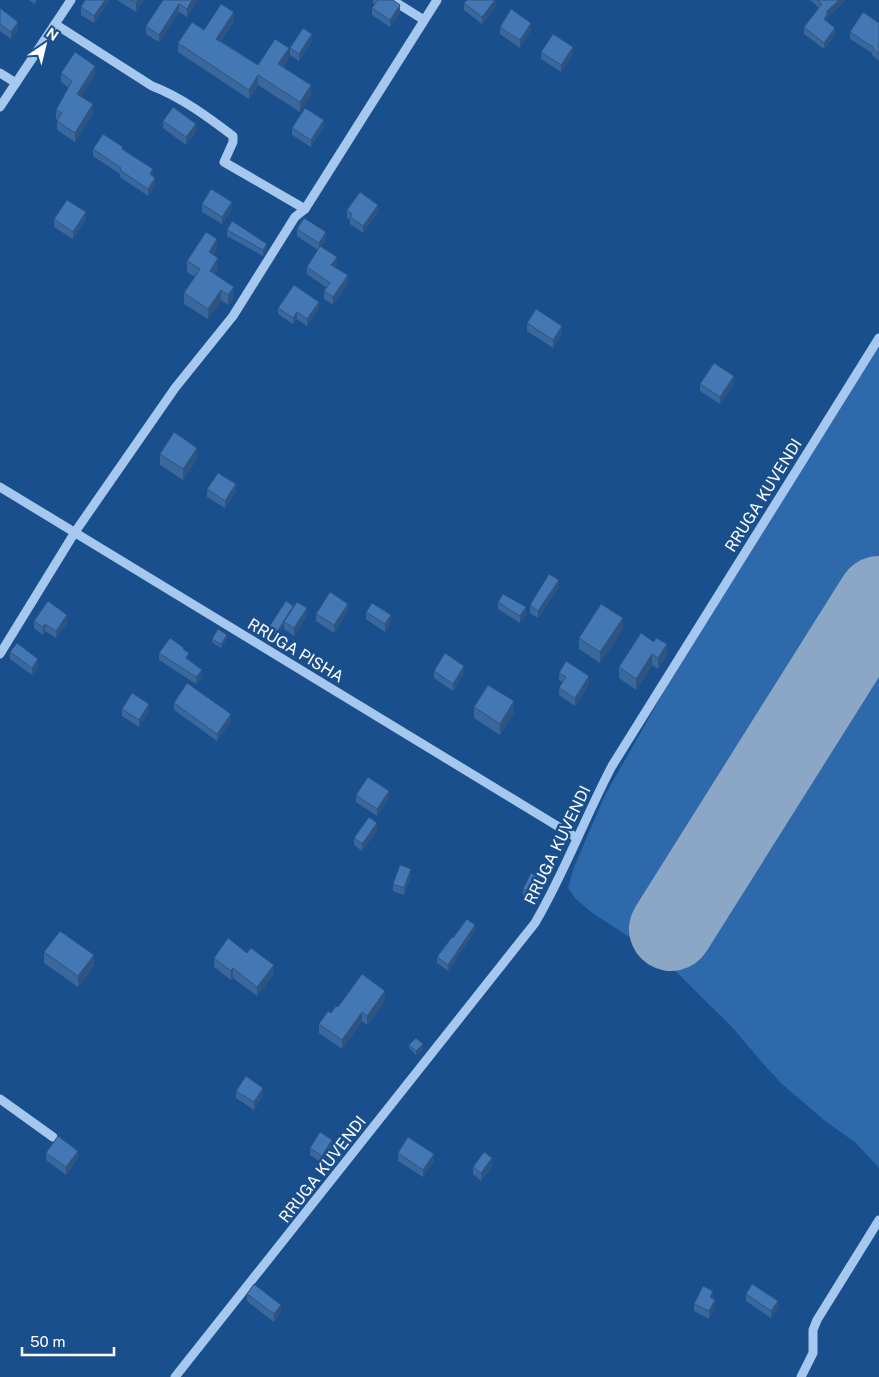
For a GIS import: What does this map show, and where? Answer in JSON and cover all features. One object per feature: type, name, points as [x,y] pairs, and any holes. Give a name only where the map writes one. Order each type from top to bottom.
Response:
[{"type":"street","points":[[0,107],[71,0]]},
{"type":"street","points":[[392,0],[424,20]]},
{"type":"street","points":[[0,654],[74,532],[175,388],[233,316],[295,217],[305,209],[437,0]]},
{"type":"street","points":[[55,24],[152,86],[162,90],[221,126],[233,136],[233,142],[224,162],[305,209]]},
{"type":"street","points":[[0,73],[16,83]]},
{"type":"street","name":"RRUGA KUVENDI","points":[[176,1377],[535,922],[554,890],[612,766],[879,338]]},
{"type":"street","name":"RRUGA PISHA","points":[[0,487],[577,838]]},
{"type":"street","points":[[0,1099],[53,1138]]},
{"type":"street","points":[[801,1377],[813,1353],[813,1330],[817,1320],[879,1220]]},
{"type":"shaded area","points":[[879,347],[879,1168],[856,1143],[825,1121],[782,1084],[732,1027],[664,960],[591,912],[575,898],[568,888],[574,867],[605,795],[662,695],[713,609]]},
{"type":"building","points":[[85,0],[105,0],[94,16],[81,7]]},
{"type":"building","points":[[163,0],[192,0],[187,9],[179,4],[159,35],[146,26]]},
{"type":"building","points":[[378,0],[393,0],[400,5],[390,20],[372,8]]},
{"type":"building","points":[[467,0],[495,0],[482,17],[464,3]]},
{"type":"building","points":[[817,0],[839,0],[826,12],[828,13],[824,19],[835,28],[824,43],[804,27],[822,4]]},
{"type":"building","points":[[221,4],[234,12],[216,39],[258,65],[275,39],[289,48],[278,64],[311,85],[300,102],[258,75],[249,90],[178,43],[192,22],[204,30]]},
{"type":"building","points":[[0,8],[18,22],[11,32],[0,24]]},
{"type":"building","points":[[511,9],[531,23],[520,40],[500,27]]},
{"type":"building","points":[[863,12],[879,23],[879,54],[873,47],[850,32]]},
{"type":"building","points":[[303,28],[312,34],[299,54],[290,48]]},
{"type":"building","points":[[553,34],[573,47],[561,65],[541,52]]},
{"type":"building","points":[[75,52],[95,66],[77,94],[93,104],[75,133],[57,121],[62,113],[56,110],[72,81],[61,73]]},
{"type":"building","points":[[173,107],[196,124],[186,137],[163,121]]},
{"type":"building","points":[[305,108],[324,120],[311,140],[292,128]]},
{"type":"building","points":[[103,134],[153,169],[150,174],[155,178],[148,189],[93,149]]},
{"type":"building","points":[[211,189],[232,202],[222,217],[202,204]]},
{"type":"building","points":[[360,192],[378,205],[363,226],[350,217],[352,214],[347,210]]},
{"type":"building","points":[[67,200],[86,212],[73,232],[54,219]]},
{"type":"building","points":[[304,218],[326,232],[319,243],[297,229]]},
{"type":"building","points":[[232,221],[267,244],[263,250],[227,230]]},
{"type":"building","points":[[206,232],[217,239],[209,252],[218,258],[210,271],[234,287],[228,295],[221,290],[208,309],[184,293],[200,269],[187,261]]},
{"type":"building","points":[[320,246],[337,257],[331,265],[348,275],[333,297],[324,291],[330,283],[307,267]]},
{"type":"building","points":[[294,285],[319,302],[307,319],[297,312],[293,318],[278,308]]},
{"type":"building","points":[[536,309],[562,326],[553,340],[527,323]]},
{"type":"building","points":[[714,363],[734,376],[720,397],[700,384]]},
{"type":"building","points":[[174,432],[197,448],[183,469],[160,454]]},
{"type":"building","points":[[218,473],[236,484],[225,501],[207,489]]},
{"type":"building","points":[[549,574],[559,580],[538,611],[530,605]]},
{"type":"building","points":[[330,592],[348,604],[334,625],[316,614]]},
{"type":"building","points":[[503,594],[526,607],[520,616],[498,602]]},
{"type":"building","points":[[48,601],[67,615],[56,631],[45,624],[43,627],[34,621]]},
{"type":"building","points":[[286,601],[293,606],[277,632],[269,627]]},
{"type":"building","points":[[297,602],[307,608],[294,628],[284,622]]},
{"type":"building","points":[[372,603],[391,615],[385,624],[366,612]]},
{"type":"building","points":[[601,604],[623,618],[600,652],[579,638]]},
{"type":"building","points":[[218,629],[227,635],[221,644],[212,639]]},
{"type":"building","points":[[641,633],[654,642],[656,638],[667,644],[658,658],[652,654],[636,679],[619,667]]},
{"type":"building","points":[[170,638],[189,653],[186,658],[202,670],[196,677],[159,653]]},
{"type":"building","points":[[17,643],[38,659],[32,668],[10,652]]},
{"type":"building","points":[[445,653],[464,666],[453,684],[434,671]]},
{"type":"building","points":[[566,661],[589,676],[575,698],[559,688],[566,677],[559,673]]},
{"type":"building","points":[[187,683],[231,714],[217,734],[174,703]]},
{"type":"building","points":[[488,685],[514,701],[500,724],[474,707]]},
{"type":"building","points":[[132,693],[149,704],[139,720],[122,709]]},
{"type":"building","points":[[368,777],[389,791],[377,809],[356,795]]},
{"type":"building","points":[[369,817],[377,823],[362,844],[354,838]]},
{"type":"building","points":[[400,865],[411,869],[404,888],[393,884]]},
{"type":"building","points":[[531,873],[540,879],[532,894],[523,889]]},
{"type":"building","points":[[467,919],[475,925],[448,965],[437,957]]},
{"type":"building","points":[[60,931],[94,955],[78,976],[44,952]]},
{"type":"building","points":[[228,938],[247,953],[251,948],[274,965],[257,987],[233,968],[231,971],[214,958]]},
{"type":"building","points":[[362,974],[385,991],[367,1016],[362,1012],[342,1040],[319,1024],[328,1011],[331,1013],[336,1006],[338,1007]]},
{"type":"building","points":[[416,1038],[423,1044],[416,1051],[409,1045]]},
{"type":"building","points":[[246,1076],[263,1088],[254,1102],[236,1091]]},
{"type":"building","points":[[320,1132],[332,1140],[322,1156],[310,1148]]},
{"type":"building","points":[[58,1136],[78,1151],[66,1167],[46,1153]]},
{"type":"building","points":[[408,1137],[434,1154],[423,1170],[398,1153]]},
{"type":"building","points":[[484,1152],[492,1158],[481,1173],[473,1167]]},
{"type":"building","points":[[254,1284],[281,1305],[274,1314],[247,1294]]},
{"type":"building","points":[[752,1284],[778,1301],[771,1311],[746,1294]]},
{"type":"building","points":[[703,1286],[713,1291],[710,1297],[715,1300],[709,1311],[694,1304]]},
{"type":"runway","points":[[671,929],[879,598]]}]
